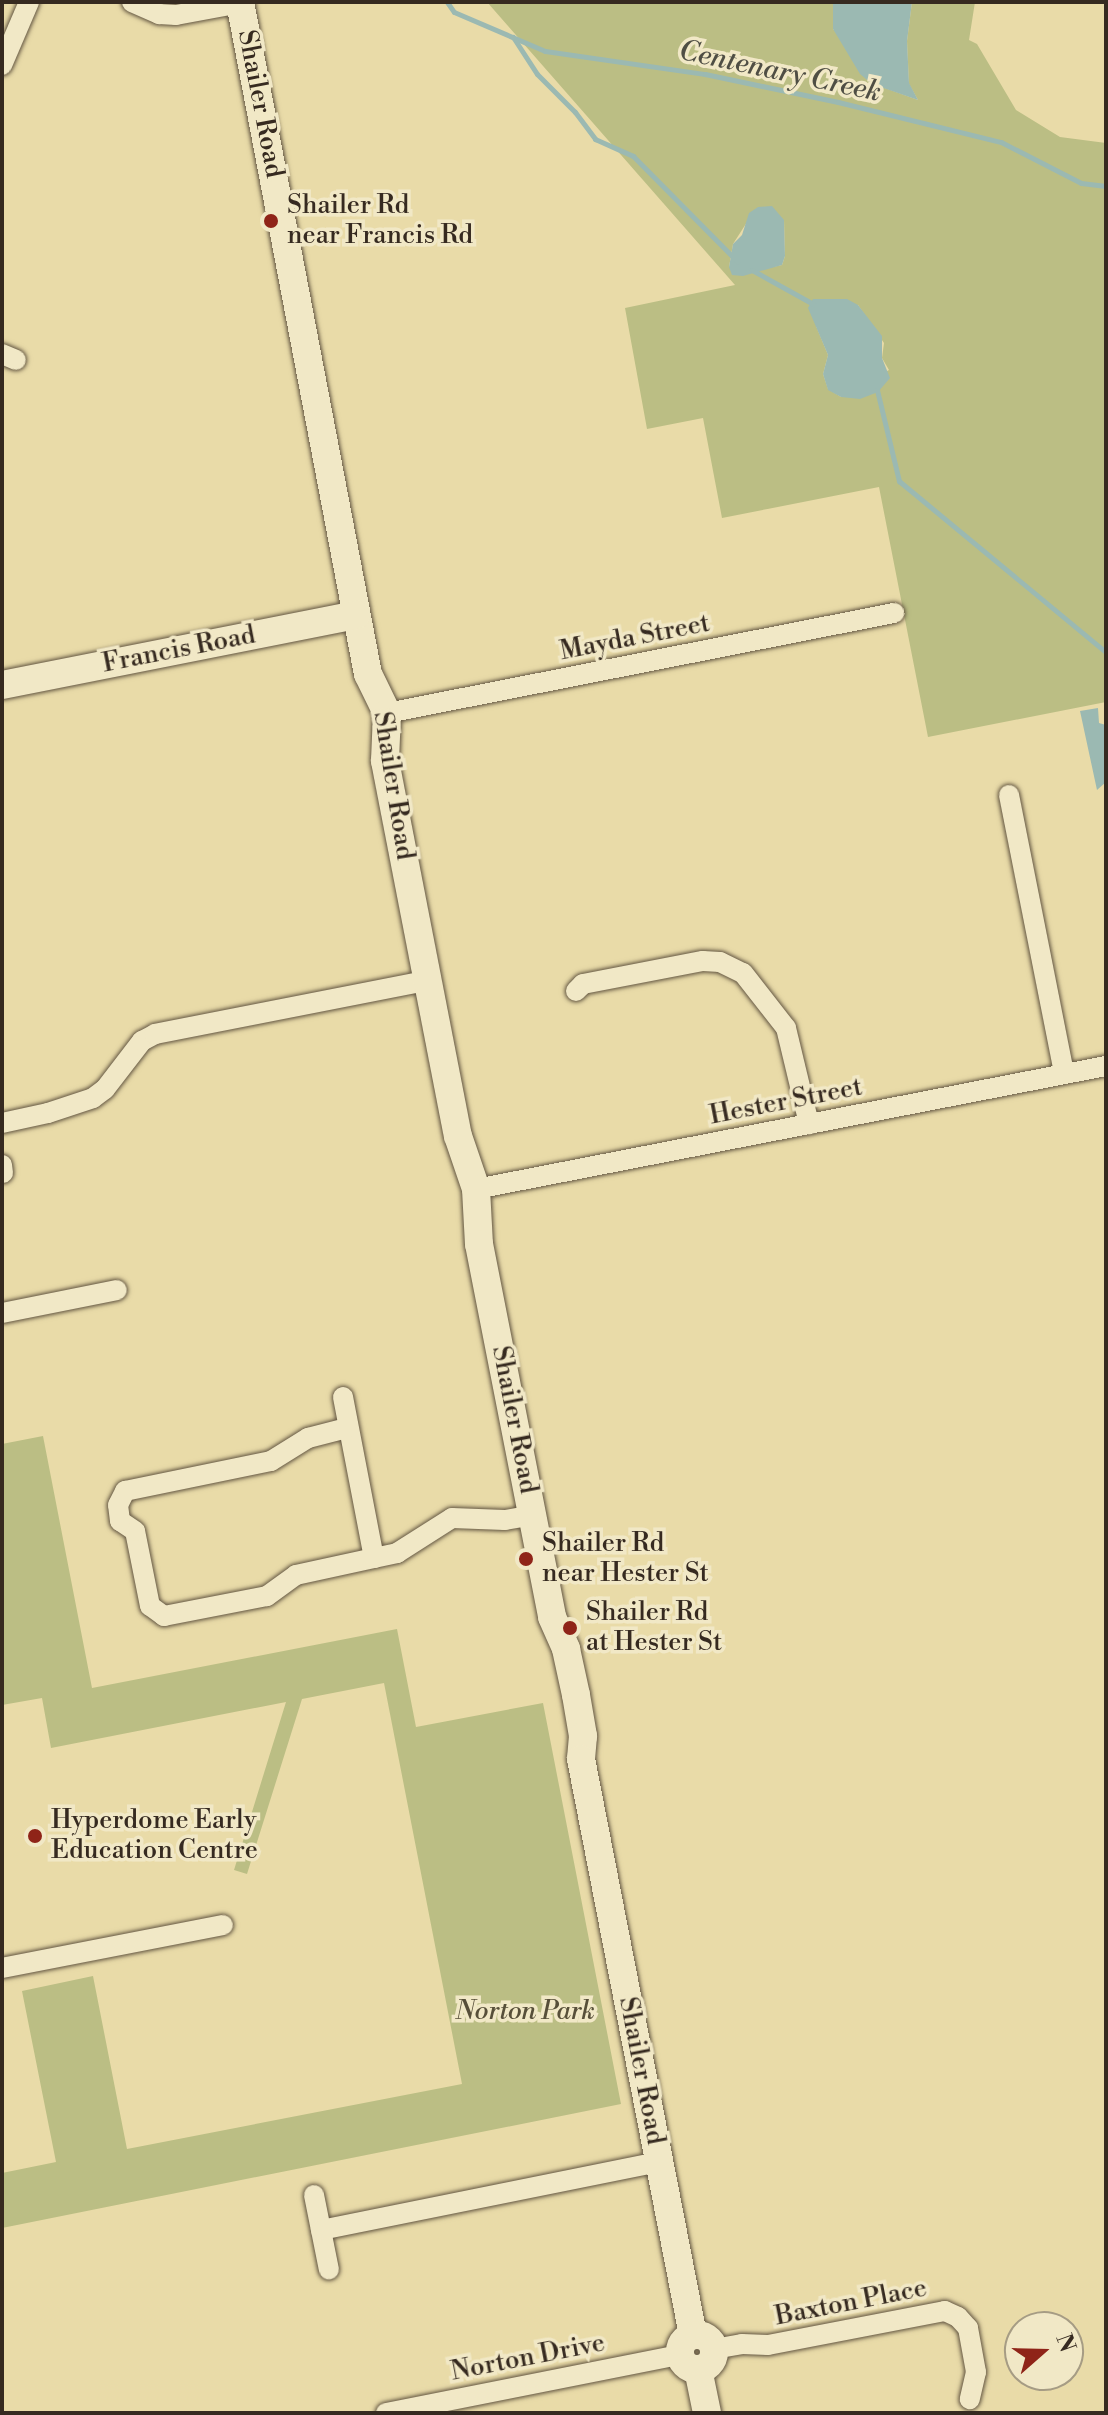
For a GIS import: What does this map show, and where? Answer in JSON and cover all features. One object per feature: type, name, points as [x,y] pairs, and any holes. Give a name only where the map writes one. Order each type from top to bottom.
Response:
[{"type":"street","points":[[2,65],[29,2]]},
{"type":"street","points":[[132,2],[159,14],[176,15],[240,2]]},
{"type":"street","name":"Shailer Road","points":[[240,2],[368,674],[387,713],[385,761],[458,1136],[476,1189],[479,1244],[552,1617],[566,1649],[576,1695],[583,1736],[581,1759],[707,2413]]},
{"type":"street","name":"Mayda Street","points":[[387,713],[894,613]]},
{"type":"street","name":"Francis Road","points":[[2,685],[356,615]]},
{"type":"street","points":[[1009,795],[1064,1074]]},
{"type":"street","points":[[576,991],[583,984],[703,961],[720,962],[743,973],[786,1028],[809,1124]]},
{"type":"street","points":[[2,1123],[48,1113],[93,1098],[105,1089],[142,1041],[155,1034],[429,980]]},
{"type":"street","name":"Hester Street","points":[[476,1189],[1106,1066]]},
{"type":"street","points":[[2,1313],[117,1290]]},
{"type":"street","points":[[343,1397],[374,1558]]},
{"type":"street","points":[[347,1428],[308,1438],[271,1461],[125,1491],[118,1505],[120,1521],[135,1531],[150,1606],[164,1616],[267,1596],[296,1575],[397,1553],[452,1518],[505,1520],[532,1515]]},
{"type":"street","points":[[2,1968],[223,1925]]},
{"type":"street","points":[[321,2230],[659,2162]]},
{"type":"street","points":[[314,2195],[329,2270]]},
{"type":"street","name":"Baxton Place","points":[[696,2352],[742,2344],[768,2345],[945,2311],[958,2317],[968,2328],[976,2372],[970,2399]]},
{"type":"street","name":"Norton Drive","points":[[386,2413],[696,2352]]},
{"type":"green space","points":[[487,2],[833,2],[833,29],[882,87],[918,100],[909,84],[907,41],[912,2],[975,2],[969,40],[977,44],[1016,110],[1060,137],[1106,143],[1106,702],[928,737],[879,487],[722,518],[703,418],[647,429],[625,308],[735,285]],"holes":[[[749,219],[784,220],[785,256],[782,265],[763,269],[729,267],[733,244]],[[858,305],[884,343],[882,358],[889,370],[841,397],[828,389],[823,374],[828,355],[816,326]]]},
{"type":"green space","name":"Norton Park","points":[[43,1436],[92,1688],[397,1629],[416,1727],[543,1703],[621,2104],[2,2228],[2,2173],[56,2162],[22,1991],[93,1976],[127,2149],[462,2084],[384,1683],[302,1699],[247,1874],[234,1870],[286,1702],[51,1748],[42,1698],[2,1705],[2,1444]]},
{"type":"water","points":[[833,2],[912,2],[907,41],[909,83],[918,100],[872,84],[860,74],[833,29]]},
{"type":"water","points":[[772,206],[784,220],[785,256],[782,265],[743,276],[732,275],[729,267],[733,244],[742,235],[749,213],[758,207]]},
{"type":"water","points":[[813,299],[847,299],[858,305],[882,336],[882,358],[890,378],[878,392],[860,399],[841,397],[828,390],[823,374],[828,355],[808,308]]},
{"type":"water","points":[[1098,708],[1099,723],[1106,725],[1106,782],[1097,790],[1080,711]]},
{"type":"waterway","name":"Centenary Creek","points":[[447,2],[454,12],[545,51],[705,74],[838,102],[1001,142],[1081,183],[1106,186]]},
{"type":"waterway","points":[[513,37],[537,74],[575,112],[595,139],[633,156],[737,261]]},
{"type":"waterway","points":[[752,270],[813,304]]},
{"type":"waterway","points":[[877,390],[899,481],[1106,652]]},
{"type":"place","name":"Shailer Rd near Francis Rd","points":[[271,221]]},
{"type":"place","name":"Shailer Rd near Hester St","points":[[526,1559]]},
{"type":"place","name":"Shailer Rd at Hester St","points":[[570,1628]]},
{"type":"place","name":"Hyperdome Early Education Centre","points":[[35,1836]]}]
